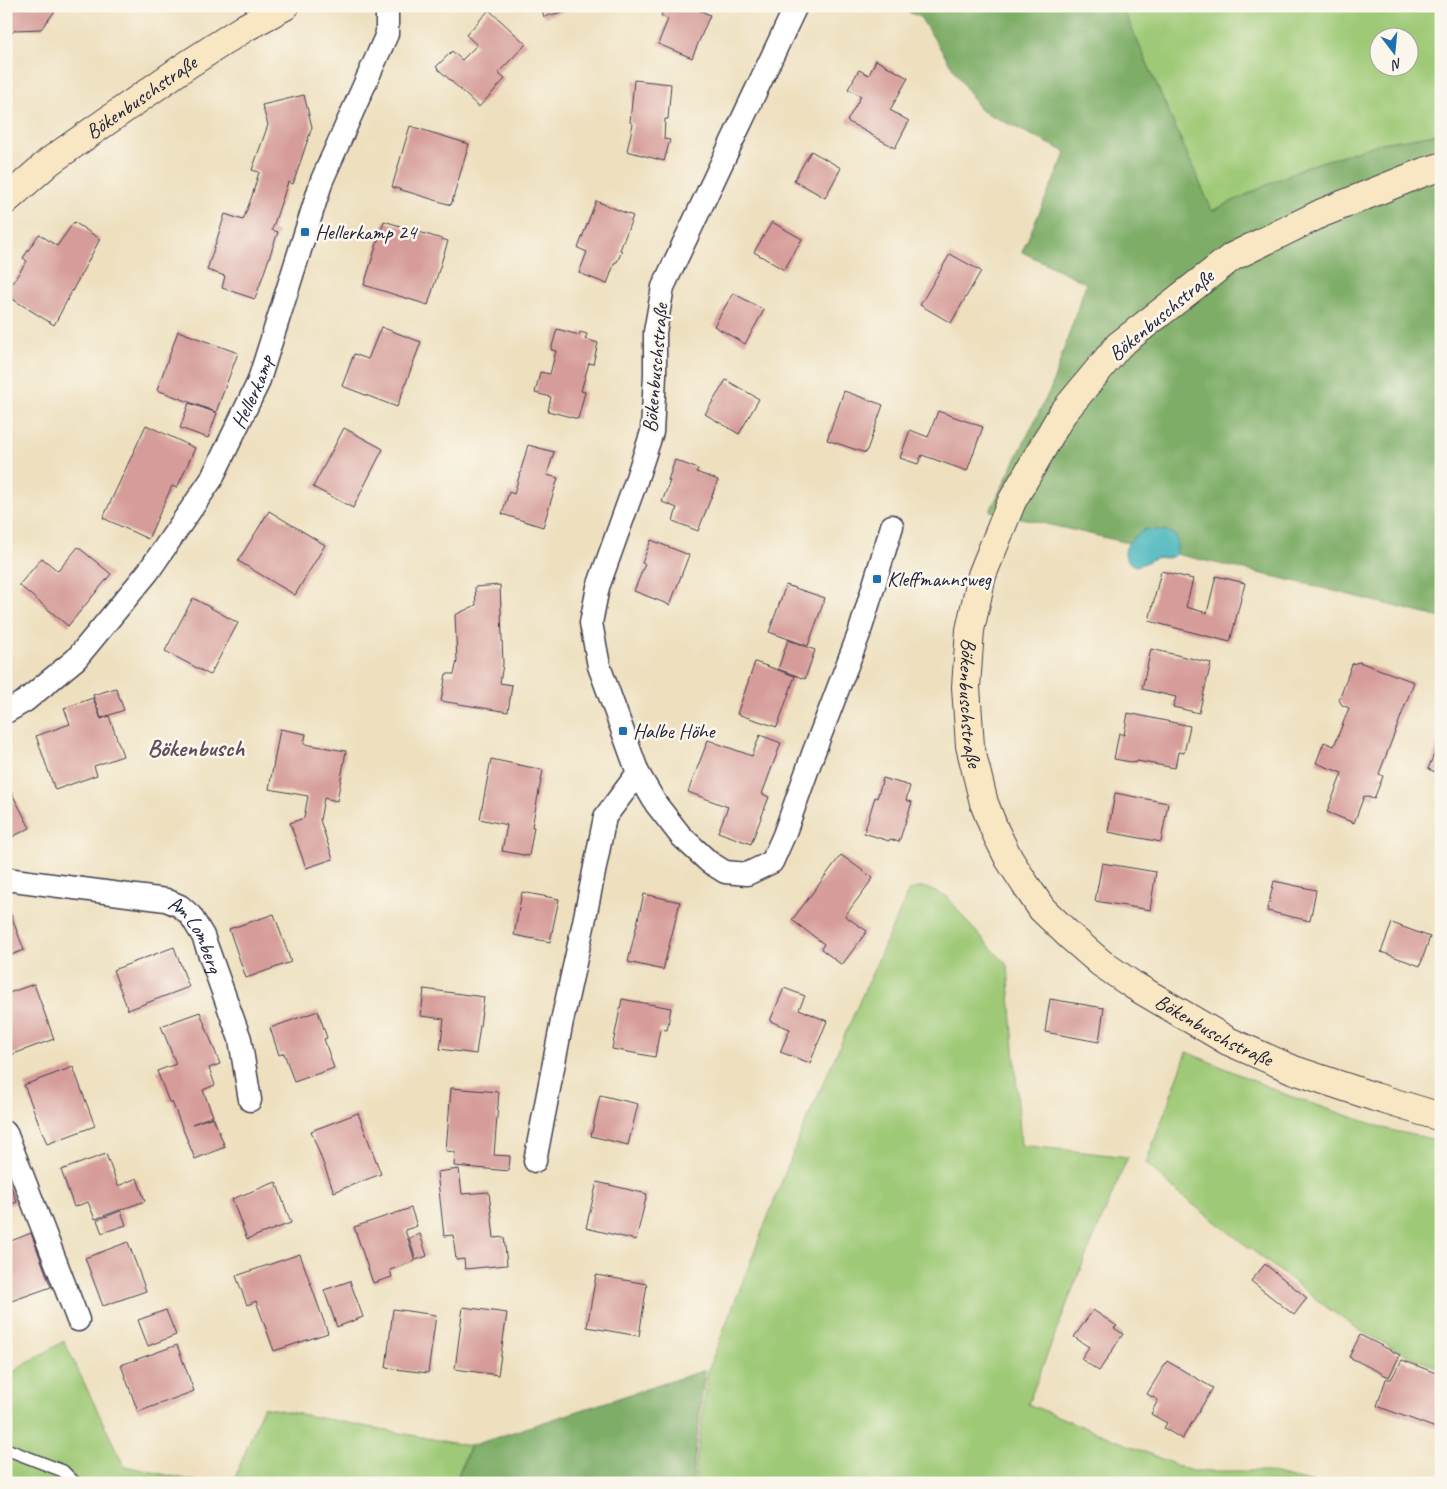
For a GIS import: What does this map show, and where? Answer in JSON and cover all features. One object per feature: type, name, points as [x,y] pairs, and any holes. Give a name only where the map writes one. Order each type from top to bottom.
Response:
[{"type":"main road","name":"Bökenbuschstraße","points":[[6,200],[50,161],[132,103],[246,27],[285,6]]},
{"type":"main road","name":"Bökenbuschstraße","points":[[1441,167],[1322,213],[1232,257],[1119,345],[1062,414],[1012,501],[982,575],[970,630],[966,687],[970,746],[984,802],[995,831],[1024,884],[1042,909],[1071,937],[1100,963],[1133,985],[1228,1041],[1294,1070],[1375,1098],[1441,1117]]},
{"type":"street","name":"Hellerkamp","points":[[6,712],[25,701],[76,659],[148,572],[211,480],[258,383],[322,180],[387,34],[387,6]]},
{"type":"street","name":"Bökenbuschstraße","points":[[638,773],[599,666],[591,623],[598,587],[652,432],[655,332],[663,287],[796,6]]},
{"type":"street","points":[[535,1161],[605,817],[638,773],[656,804],[681,836],[709,862],[725,872],[747,874],[772,862],[784,835],[859,634],[892,526]]},
{"type":"street","name":"Am Lomberg","points":[[6,879],[166,900],[180,906],[192,916],[203,936],[240,1040],[250,1100]]},
{"type":"street","points":[[6,1133],[78,1320]]},
{"type":"lane","points":[[6,1449],[63,1470],[75,1483]]},
{"type":"green space","points":[[894,6],[1122,6],[1212,211],[1305,167],[1382,143],[1441,133],[1441,618],[1306,584],[990,511],[1051,388],[1086,283],[1022,252],[1066,152],[980,110],[920,17]]},
{"type":"green space","points":[[1122,6],[1441,6],[1441,133],[1382,143],[1305,167],[1212,211]]},
{"type":"green space","points":[[923,887],[948,897],[966,921],[1008,966],[1021,1145],[1128,1157],[1081,1268],[1028,1404],[1191,1471],[1262,1471],[1315,1483],[694,1483],[708,1370],[798,1140],[909,890]]},
{"type":"green space","points":[[1187,1052],[1287,1095],[1390,1130],[1441,1141],[1441,1369],[1409,1356],[1359,1330],[1178,1193],[1146,1163]]},
{"type":"green space","points":[[64,1341],[124,1466],[204,1483],[6,1483],[6,1376]]},
{"type":"green space","points":[[705,1370],[692,1483],[456,1483],[470,1446]]},
{"type":"green space","points":[[263,1407],[469,1446],[455,1483],[233,1483]]},
{"type":"water","points":[[1147,529],[1167,531],[1176,536],[1177,550],[1174,556],[1155,558],[1136,566],[1126,558],[1126,549],[1131,540]]},
{"type":"building","points":[[7,6],[59,6],[41,29],[15,30],[6,36]]},
{"type":"building","points":[[541,6],[579,6],[579,7],[544,17]]},
{"type":"building","points":[[665,6],[690,6],[710,15],[692,58],[658,44],[668,19],[661,16]]},
{"type":"building","points":[[489,10],[526,44],[498,73],[505,79],[479,107],[436,67],[452,51],[462,60],[477,45],[466,35]]},
{"type":"building","points":[[876,60],[908,78],[890,110],[909,121],[895,148],[847,121],[861,96],[848,89],[859,70],[869,75]]},
{"type":"building","points":[[634,80],[671,84],[668,119],[665,119],[664,139],[670,140],[664,161],[627,151],[633,124],[630,122]]},
{"type":"building","points":[[304,95],[312,127],[293,184],[288,182],[272,230],[278,232],[255,299],[222,288],[225,276],[207,270],[225,214],[243,220],[252,196],[259,172],[252,170],[268,125],[262,105]]},
{"type":"building","points":[[410,126],[469,144],[451,205],[392,187]]},
{"type":"building","points":[[811,151],[841,168],[825,198],[794,180]]},
{"type":"building","points":[[596,201],[633,216],[620,250],[622,251],[617,262],[615,262],[607,284],[579,273],[587,252],[578,248]]},
{"type":"building","points":[[384,221],[448,241],[428,305],[364,285]]},
{"type":"building","points":[[74,222],[100,239],[54,325],[6,295],[6,292],[27,261],[23,258],[39,234],[57,246]]},
{"type":"building","points":[[772,222],[802,239],[784,270],[754,252]]},
{"type":"building","points":[[950,254],[981,271],[951,323],[920,305]]},
{"type":"building","points":[[733,293],[764,310],[745,344],[714,326]]},
{"type":"building","points":[[381,327],[421,342],[397,407],[342,386],[354,354],[368,359]]},
{"type":"building","points":[[557,329],[579,335],[580,332],[587,334],[585,339],[598,343],[593,364],[589,363],[581,391],[585,392],[578,419],[548,411],[551,397],[535,393],[540,372],[550,374],[556,351],[551,350]]},
{"type":"building","points":[[178,331],[238,353],[216,412],[157,390]]},
{"type":"building","points":[[726,380],[759,399],[739,434],[705,414]]},
{"type":"building","points":[[844,391],[883,405],[866,453],[827,440]]},
{"type":"building","points":[[189,403],[217,413],[208,438],[180,428]]},
{"type":"building","points":[[938,411],[983,427],[967,471],[922,455],[918,464],[900,458],[910,430],[928,437]]},
{"type":"building","points":[[146,425],[195,448],[177,488],[172,486],[148,539],[103,518]]},
{"type":"building","points":[[344,428],[383,449],[353,508],[313,487]]},
{"type":"building","points":[[528,445],[554,452],[547,475],[558,478],[543,527],[502,514],[509,492],[514,494]]},
{"type":"building","points":[[675,460],[698,469],[696,472],[718,480],[698,531],[673,521],[677,508],[662,502]]},
{"type":"building","points":[[269,511],[325,545],[295,595],[238,561]]},
{"type":"building","points":[[651,540],[689,555],[670,605],[634,591],[645,564],[642,563]]},
{"type":"building","points":[[78,547],[111,574],[68,626],[19,585],[42,558],[58,571]]},
{"type":"building","points":[[1161,571],[1193,579],[1186,607],[1207,613],[1216,576],[1245,583],[1230,642],[1149,621]]},
{"type":"building","points":[[500,585],[503,664],[500,683],[512,685],[508,712],[441,701],[446,674],[454,674],[457,661],[455,615],[476,605],[475,587]]},
{"type":"building","points":[[786,585],[825,598],[808,646],[769,632]]},
{"type":"building","points":[[193,598],[238,623],[210,675],[165,651]]},
{"type":"building","points":[[788,640],[815,650],[805,679],[778,669]]},
{"type":"building","points":[[1151,649],[1211,663],[1199,713],[1173,707],[1176,697],[1142,689]]},
{"type":"building","points":[[755,662],[795,676],[777,727],[737,714]]},
{"type":"building","points":[[1359,662],[1414,682],[1379,774],[1383,776],[1374,799],[1364,796],[1354,823],[1327,812],[1342,773],[1316,763],[1324,742],[1334,746],[1349,708],[1342,705],[1339,700],[1352,664]]},
{"type":"building","points":[[116,688],[124,710],[101,718],[93,695]]},
{"type":"building","points":[[93,698],[101,719],[109,716],[123,756],[94,766],[97,775],[55,790],[36,736],[70,724],[64,708]]},
{"type":"building","points":[[1128,713],[1190,726],[1184,753],[1178,752],[1175,768],[1114,759],[1119,733],[1124,735]]},
{"type":"building","points":[[280,729],[306,734],[304,744],[346,751],[337,801],[324,798],[320,820],[333,859],[306,868],[290,823],[304,818],[308,796],[269,789]]},
{"type":"building","points":[[760,735],[781,743],[762,794],[769,797],[751,844],[718,832],[728,807],[688,792],[708,740],[752,756]]},
{"type":"building","points":[[1441,737],[1441,774],[1428,769]]},
{"type":"building","points":[[491,759],[543,770],[532,827],[534,827],[529,856],[502,851],[507,825],[480,819]]},
{"type":"building","points":[[883,778],[910,786],[906,800],[912,802],[899,842],[890,839],[889,841],[864,833]]},
{"type":"building","points":[[6,782],[30,828],[6,840]]},
{"type":"building","points":[[1115,793],[1168,803],[1161,842],[1108,832]]},
{"type":"building","points":[[841,855],[873,878],[845,916],[867,931],[842,965],[821,949],[824,944],[792,920]]},
{"type":"building","points":[[1102,863],[1156,872],[1150,910],[1095,901]]},
{"type":"building","points":[[1274,881],[1316,890],[1310,921],[1267,911]]},
{"type":"building","points":[[522,892],[559,899],[550,942],[514,935]]},
{"type":"building","points":[[644,894],[680,902],[663,970],[628,962]]},
{"type":"building","points":[[6,902],[24,950],[6,957]]},
{"type":"building","points":[[274,914],[291,962],[246,978],[229,929]]},
{"type":"building","points":[[1392,923],[1430,937],[1420,966],[1381,952]]},
{"type":"building","points":[[174,947],[189,987],[128,1010],[113,970]]},
{"type":"building","points":[[34,984],[54,1039],[8,1056],[6,1053],[6,994]]},
{"type":"building","points":[[784,988],[805,996],[799,1009],[827,1021],[810,1063],[780,1052],[790,1029],[770,1021]]},
{"type":"building","points":[[424,989],[484,997],[476,1054],[440,1049],[444,1019],[421,1016]]},
{"type":"building","points":[[622,999],[671,1008],[667,1030],[660,1029],[655,1057],[612,1049]]},
{"type":"building","points":[[1050,999],[1104,1008],[1099,1042],[1045,1032]]},
{"type":"building","points":[[318,1011],[327,1038],[324,1039],[334,1068],[294,1082],[284,1053],[279,1055],[270,1028]]},
{"type":"building","points":[[200,1012],[220,1064],[209,1068],[215,1085],[203,1090],[213,1116],[192,1124],[213,1117],[225,1147],[195,1159],[157,1071],[176,1064],[161,1026]]},
{"type":"building","points":[[73,1067],[95,1126],[47,1144],[24,1085]]},
{"type":"building","points":[[451,1088],[499,1092],[494,1155],[510,1156],[509,1171],[454,1166],[455,1152],[446,1151]]},
{"type":"building","points":[[600,1095],[638,1104],[628,1145],[591,1136]]},
{"type":"building","points":[[358,1113],[381,1174],[334,1192],[311,1131]]},
{"type":"building","points":[[106,1154],[118,1186],[137,1178],[145,1201],[95,1219],[88,1202],[74,1207],[61,1170]]},
{"type":"building","points":[[459,1169],[462,1194],[489,1192],[494,1238],[504,1237],[507,1265],[465,1269],[464,1259],[456,1260],[453,1235],[444,1236],[437,1172]]},
{"type":"building","points":[[6,1174],[17,1202],[6,1206]]},
{"type":"building","points":[[276,1182],[291,1223],[247,1239],[232,1199]]},
{"type":"building","points":[[597,1182],[647,1194],[636,1240],[586,1228]]},
{"type":"building","points":[[411,1208],[417,1226],[405,1230],[415,1261],[390,1270],[392,1277],[373,1283],[354,1227]]},
{"type":"building","points":[[121,1211],[126,1225],[102,1233],[97,1220]]},
{"type":"building","points":[[31,1233],[51,1287],[6,1303],[6,1243]]},
{"type":"building","points":[[420,1234],[427,1256],[416,1260],[409,1238]]},
{"type":"building","points":[[128,1242],[146,1291],[103,1306],[85,1258]]},
{"type":"building","points":[[300,1254],[328,1333],[274,1351],[256,1301],[247,1305],[236,1276]]},
{"type":"building","points":[[1265,1264],[1307,1298],[1294,1315],[1251,1281]]},
{"type":"building","points":[[596,1275],[647,1284],[639,1336],[587,1327]]},
{"type":"building","points":[[350,1281],[363,1317],[337,1327],[324,1290]]},
{"type":"building","points":[[463,1307],[507,1313],[498,1375],[455,1369]]},
{"type":"building","points":[[393,1309],[436,1315],[428,1373],[386,1368]]},
{"type":"building","points":[[166,1310],[176,1335],[148,1346],[138,1320]]},
{"type":"building","points":[[1093,1310],[1117,1326],[1114,1328],[1123,1334],[1099,1371],[1081,1359],[1089,1347],[1074,1337]]},
{"type":"building","points":[[1360,1335],[1400,1355],[1389,1377],[1349,1357]]},
{"type":"building","points":[[177,1345],[194,1391],[138,1412],[121,1365]]},
{"type":"building","points":[[1402,1360],[1441,1375],[1441,1430],[1377,1406],[1386,1379],[1391,1379]]},
{"type":"building","points":[[1167,1361],[1213,1388],[1182,1439],[1164,1428],[1167,1423],[1151,1414],[1158,1400],[1147,1394]]},
{"type":"place","name":"Hellerkamp 24","points":[[305,232]]},
{"type":"place","name":"Kleffmannsweg","points":[[877,579]]},
{"type":"place","name":"Halbe Höhe","points":[[623,731]]},
{"type":"district","name":"Bökenbusch","points":[[196,748]]}]
